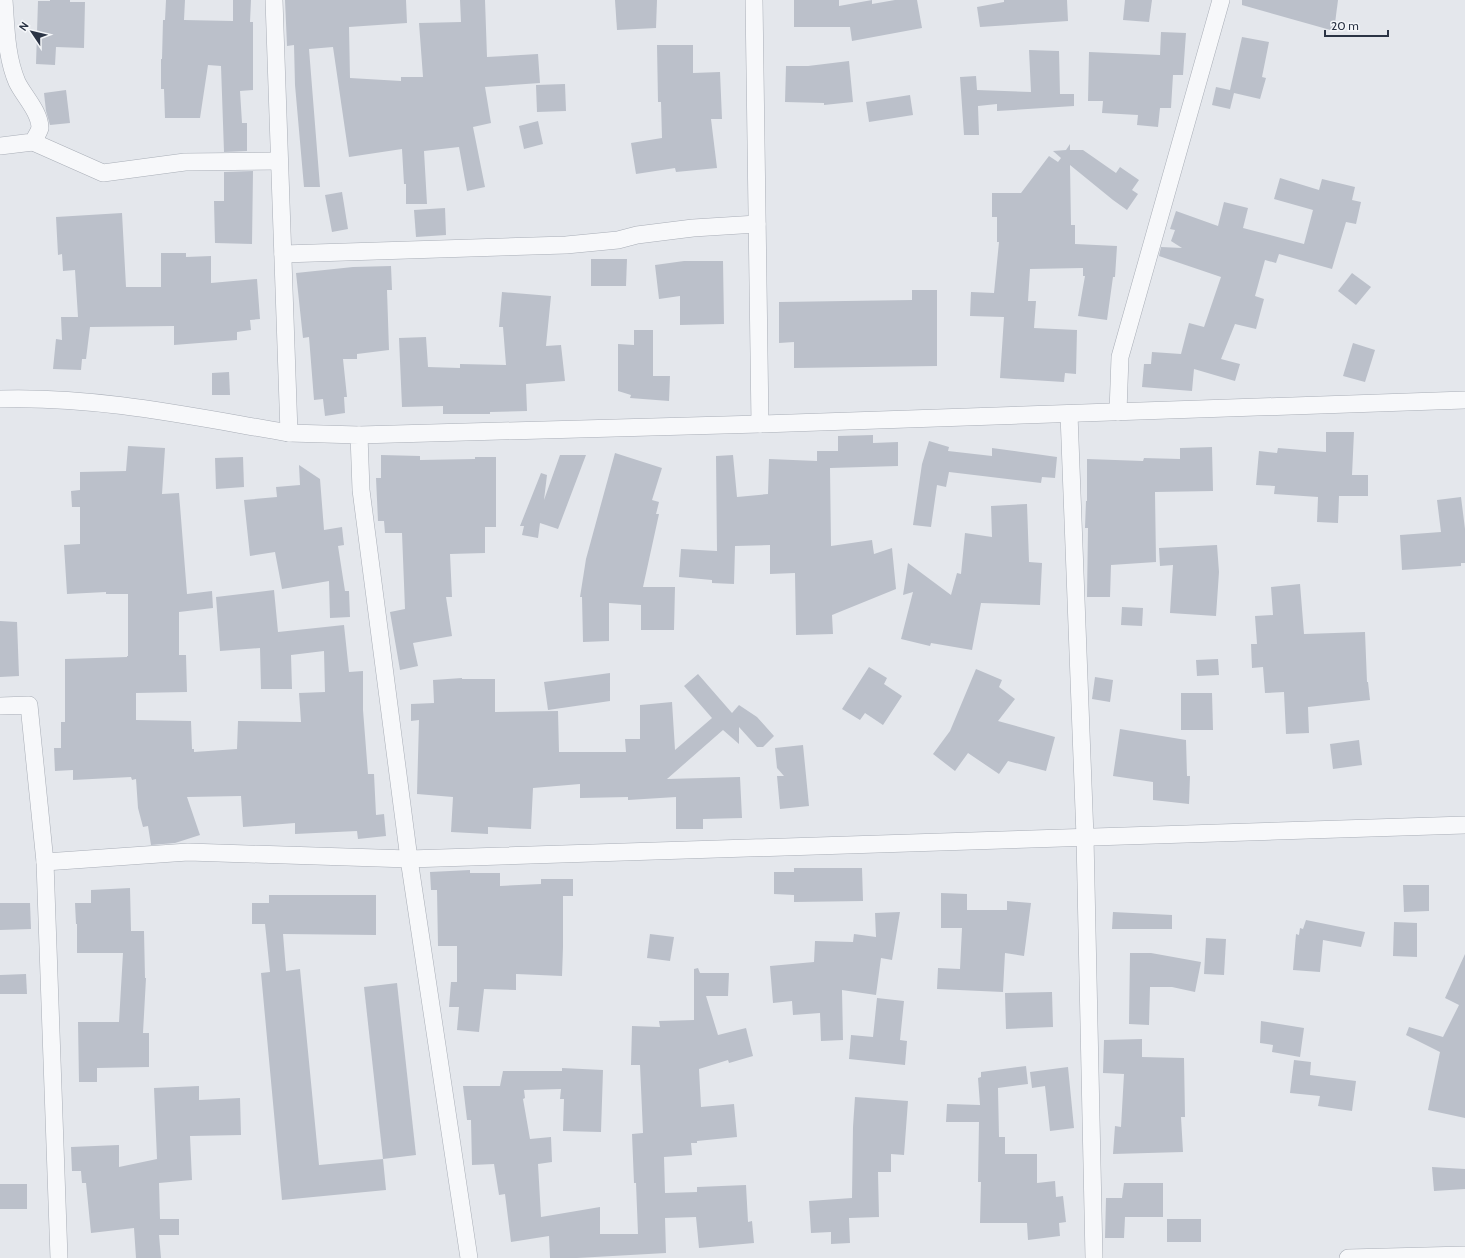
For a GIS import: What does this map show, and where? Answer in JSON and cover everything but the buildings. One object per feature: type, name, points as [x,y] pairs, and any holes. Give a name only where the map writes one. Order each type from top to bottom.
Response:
[{"type":"street","points":[[4,0],[4,48],[17,82],[30,102],[38,120],[40,129],[33,142]]},
{"type":"street","points":[[274,0],[289,433]]},
{"type":"street","points":[[754,0],[760,424]]},
{"type":"street","points":[[1118,412],[1120,357],[1221,0]]},
{"type":"street","points":[[0,146],[33,142],[103,173],[185,162],[279,161]]},
{"type":"street","points":[[282,254],[566,245],[618,240],[637,235],[693,228],[757,224]]},
{"type":"street","points":[[0,399],[30,398],[126,406],[289,433],[359,434],[760,424],[1465,400]]},
{"type":"street","points":[[1069,414],[1085,837],[1094,1258]]},
{"type":"street","points":[[359,434],[361,490],[409,859],[469,1258]]},
{"type":"street","points":[[0,706],[29,705],[45,862],[59,1258]]},
{"type":"street","points":[[45,862],[188,852],[409,859],[1465,825]]},
{"type":"street","points":[[1348,1258],[1465,1255]]}]
